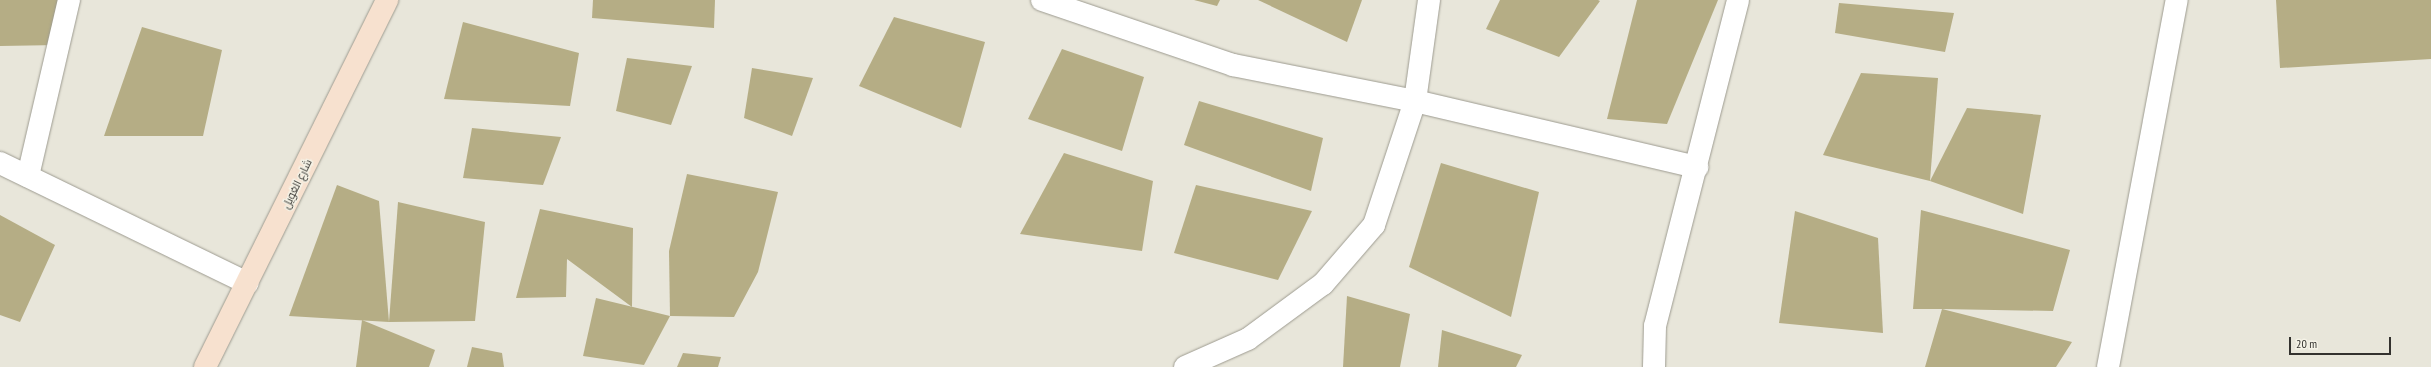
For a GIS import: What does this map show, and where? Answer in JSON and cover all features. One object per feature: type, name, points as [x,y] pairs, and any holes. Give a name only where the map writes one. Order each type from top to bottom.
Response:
[{"type":"street","points":[[28,176],[69,0]]},
{"type":"street","name":"شارع الغويل","points":[[205,367],[388,0]]},
{"type":"street","points":[[1042,0],[1233,65],[1415,101],[1697,167]]},
{"type":"street","points":[[1185,367],[1248,339],[1323,284],[1374,225],[1415,101],[1429,0]]},
{"type":"street","points":[[1654,367],[1655,326],[1697,167],[1738,0]]},
{"type":"street","points":[[2108,367],[2176,0]]},
{"type":"street","points":[[0,163],[247,283]]},
{"type":"building","points":[[0,0],[62,0],[59,45],[0,46]]},
{"type":"building","points":[[593,0],[715,0],[714,28],[592,18]]},
{"type":"building","points":[[1194,0],[1220,0],[1217,6]]},
{"type":"building","points":[[1258,0],[1362,0],[1347,42]]},
{"type":"building","points":[[1500,0],[1600,1],[1559,57],[1486,29]]},
{"type":"building","points":[[1637,0],[1718,0],[1667,124],[1607,119]]},
{"type":"building","points":[[2276,0],[2431,0],[2431,59],[2280,68]]},
{"type":"building","points":[[1839,3],[1954,13],[1945,52],[1835,33]]},
{"type":"building","points":[[894,17],[985,42],[961,128],[859,86]]},
{"type":"building","points":[[463,22],[579,53],[570,106],[444,99]]},
{"type":"building","points":[[142,27],[222,50],[203,136],[104,136]]},
{"type":"building","points":[[1062,49],[1144,77],[1122,151],[1028,119]]},
{"type":"building","points":[[627,58],[692,66],[671,125],[616,111]]},
{"type":"building","points":[[752,68],[813,78],[792,136],[744,118]]},
{"type":"building","points":[[1861,73],[1938,78],[1930,181],[1823,155]]},
{"type":"building","points":[[1199,101],[1323,138],[1311,191],[1184,145]]},
{"type":"building","points":[[1967,108],[2041,115],[2023,214],[1930,181]]},
{"type":"building","points":[[472,128],[561,137],[543,185],[463,178]]},
{"type":"building","points":[[1064,153],[1153,181],[1142,251],[1020,234]]},
{"type":"building","points":[[1441,163],[1539,192],[1511,317],[1409,267]]},
{"type":"building","points":[[687,174],[778,192],[758,272],[734,317],[670,316],[669,251]]},
{"type":"building","points":[[337,185],[379,201],[389,322],[289,316]]},
{"type":"building","points":[[1196,185],[1312,211],[1278,280],[1174,253]]},
{"type":"building","points":[[398,202],[485,222],[475,321],[389,322]]},
{"type":"building","points":[[540,209],[633,228],[632,307],[567,259],[566,297],[516,298]]},
{"type":"building","points":[[1921,210],[2070,250],[2053,311],[1913,309]]},
{"type":"building","points":[[1795,211],[1878,238],[1883,333],[1779,323]]},
{"type":"building","points":[[0,215],[55,245],[20,322],[0,315]]},
{"type":"building","points":[[1347,296],[1410,314],[1400,367],[1343,367]]},
{"type":"building","points":[[596,298],[670,316],[644,365],[583,356]]},
{"type":"building","points":[[1942,309],[2072,342],[2056,367],[1925,367]]},
{"type":"building","points":[[362,320],[435,350],[429,367],[356,367]]},
{"type":"building","points":[[1442,330],[1522,355],[1516,367],[1438,367]]},
{"type":"building","points":[[472,347],[502,353],[504,367],[467,367]]},
{"type":"building","points":[[683,353],[721,357],[718,367],[677,367]]}]
